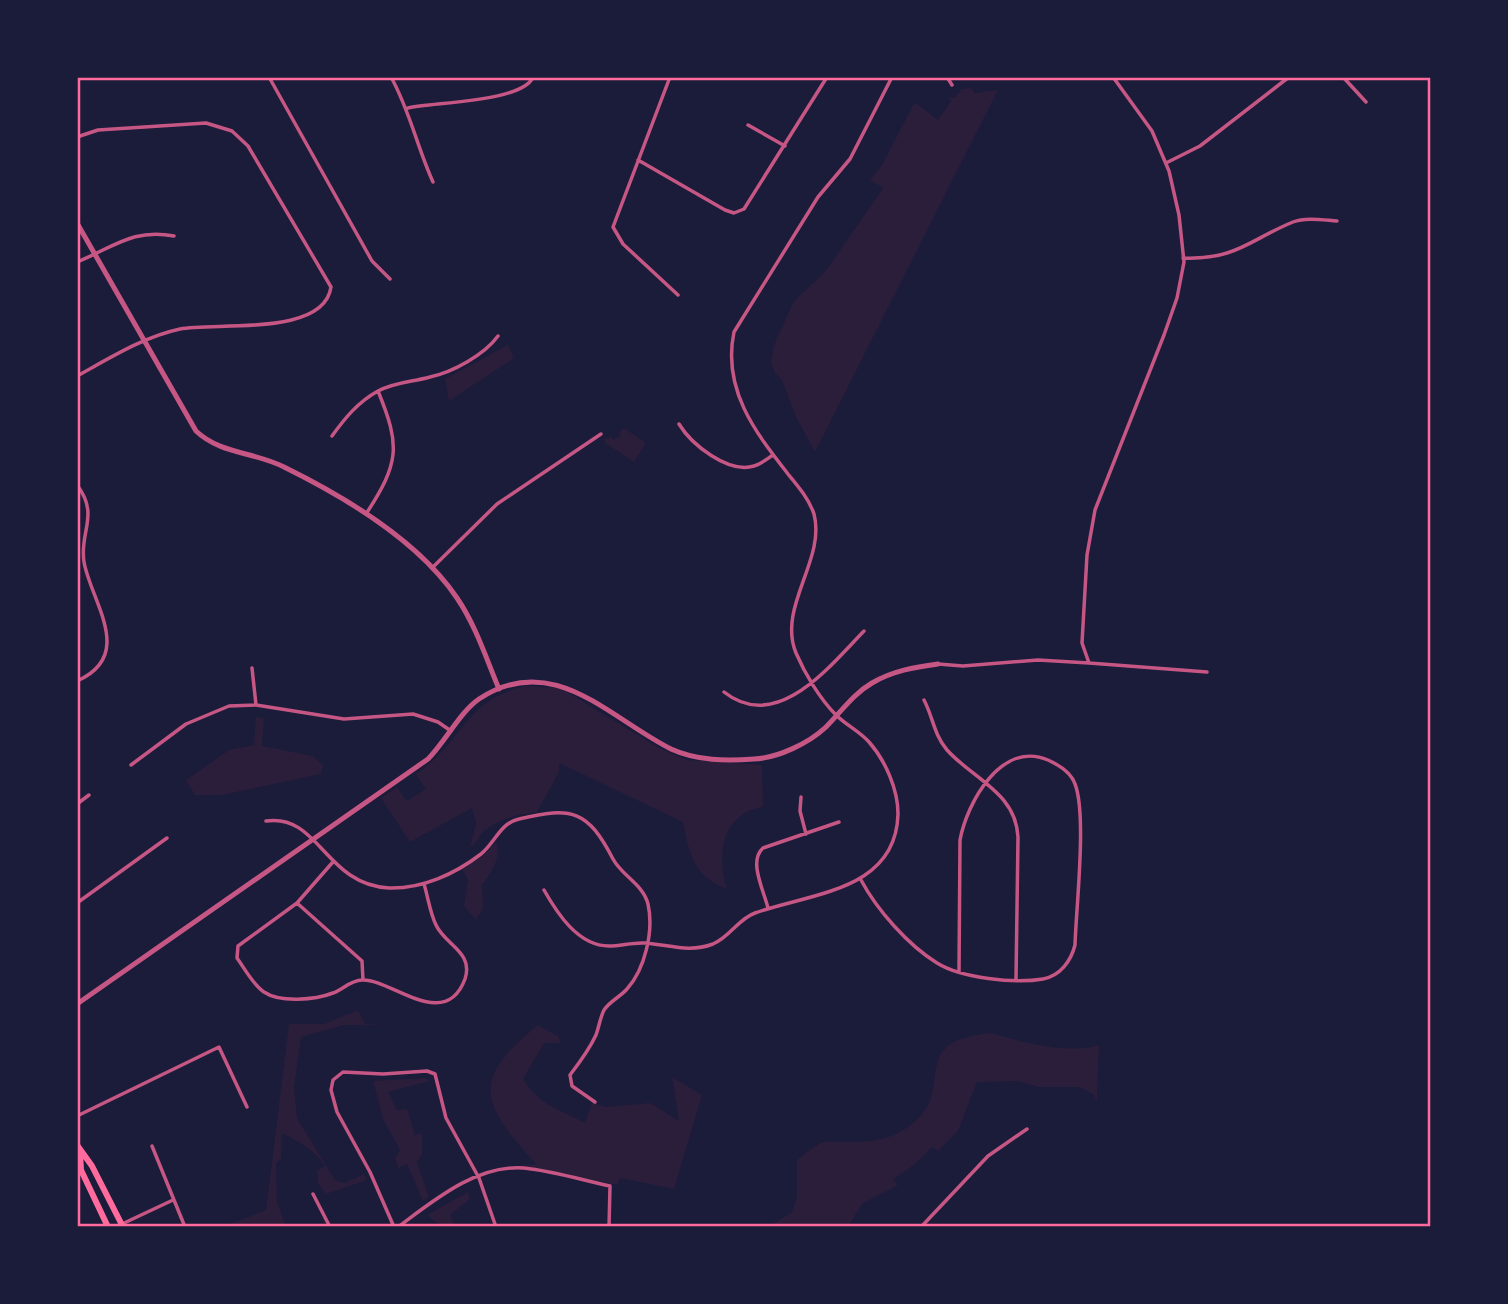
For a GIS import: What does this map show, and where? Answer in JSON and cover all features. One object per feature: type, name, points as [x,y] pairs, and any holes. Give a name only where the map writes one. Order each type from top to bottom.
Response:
[{"type":"main road","points":[[78,1148],[92,1166],[121,1226]]},
{"type":"main road","points":[[78,1148],[81,1171],[108,1227]]},
{"type":"street","points":[[269,77],[372,261],[390,279]]},
{"type":"street","points":[[391,77],[408,108],[418,149],[433,182]]},
{"type":"street","points":[[408,108],[489,98],[526,86],[533,77]]},
{"type":"street","points":[[670,77],[613,227],[623,244],[678,295]]},
{"type":"street","points":[[638,160],[734,213],[744,209],[827,77]]},
{"type":"street","points":[[544,890],[557,913],[576,932],[598,945],[646,943],[695,949],[716,943],[741,921],[768,909],[861,880],[885,858],[895,835],[897,803],[890,777],[878,754],[868,741],[836,715],[813,683],[794,649],[792,627],[815,536],[813,513],[803,493],[757,436],[741,401],[729,354],[734,332],[818,197],[850,159],[892,77]]},
{"type":"street","points":[[947,77],[952,85]]},
{"type":"street","points":[[1089,663],[1082,643],[1087,555],[1095,509],[1177,298],[1183,258],[1180,215],[1166,163],[1152,131],[1113,77]]},
{"type":"street","points":[[1166,163],[1200,146],[1289,77]]},
{"type":"street","points":[[1343,77],[1366,102]]},
{"type":"street","points":[[77,137],[98,130],[206,123],[232,131],[248,146],[318,270],[331,287],[330,297],[321,307],[285,323],[180,329],[143,340],[77,376]]},
{"type":"street","points":[[748,125],[785,146]]},
{"type":"street","points":[[1183,258],[1200,259],[1234,252],[1294,221],[1337,220]]},
{"type":"street","points":[[77,223],[191,424],[208,440],[282,466],[366,514],[432,568],[466,613],[499,690]]},
{"type":"street","points":[[77,262],[136,234],[153,232],[174,236]]},
{"type":"street","points":[[332,436],[350,411],[378,391],[404,381],[442,373],[489,348],[498,336]]},
{"type":"street","points":[[366,514],[382,489],[393,460],[392,425],[378,391]]},
{"type":"street","points":[[679,424],[687,437],[735,467],[753,467],[773,454]]},
{"type":"street","points":[[432,568],[497,504],[601,434]]},
{"type":"street","points":[[77,485],[89,507],[84,563],[105,622],[107,637],[101,660],[90,675],[77,681]]},
{"type":"street","points":[[724,692],[735,701],[745,703],[770,703],[794,695],[813,683],[864,631]]},
{"type":"street","points":[[77,1004],[428,760],[453,732],[465,711],[480,699],[499,690],[540,681],[566,687],[672,749],[701,760],[767,757],[798,746],[824,729],[871,683],[891,673],[938,664],[963,666],[1038,660],[1206,672]]},
{"type":"street","points":[[252,668],[256,705]]},
{"type":"street","points":[[924,700],[942,743],[1012,809],[1017,826],[1016,979]]},
{"type":"street","points":[[131,765],[197,719],[229,706],[256,705],[344,719],[413,713],[438,722],[453,732]]},
{"type":"street","points":[[861,880],[876,903],[924,954],[959,972],[1016,979],[1043,979],[1052,975],[1065,966],[1073,953],[1080,797],[1074,780],[1059,765],[1042,757],[1025,757],[1010,762],[985,783],[964,821],[960,840],[959,972]]},
{"type":"street","points":[[77,804],[89,795]]},
{"type":"street","points":[[801,797],[800,811],[806,834]]},
{"type":"street","points":[[265,821],[286,820],[300,826],[332,863],[358,880],[375,886],[424,884],[436,880],[481,853],[512,821],[570,813],[582,817],[596,828],[615,862],[640,888],[649,913],[646,943],[637,977],[605,1009],[586,1055],[570,1075],[572,1086],[595,1102]]},
{"type":"street","points":[[768,909],[756,862],[758,853],[763,848],[839,822]]},
{"type":"street","points":[[77,903],[167,838]]},
{"type":"street","points":[[332,863],[298,903],[237,946],[237,958],[265,993],[280,998],[313,998],[363,980],[376,981],[408,998],[433,1002],[449,999],[457,993],[466,977],[466,961],[456,946],[436,926],[424,884]]},
{"type":"street","points":[[298,903],[362,961],[363,980]]},
{"type":"street","points":[[77,1116],[219,1047],[247,1107]]},
{"type":"street","points":[[496,1227],[478,1178],[446,1118],[435,1074],[427,1071],[383,1074],[342,1072],[335,1078],[331,1090],[337,1112],[396,1227],[437,1198],[478,1178],[495,1171],[525,1168],[610,1186],[608,1227]]},
{"type":"street","points":[[920,1227],[988,1156],[1027,1129]]},
{"type":"street","points":[[152,1146],[185,1227]]},
{"type":"street","points":[[313,1194],[330,1227]]},
{"type":"street","points":[[121,1226],[173,1200]]},
{"type":"shaded area","points":[[971,88],[975,93],[998,90],[815,452],[796,417],[782,380],[775,373],[771,362],[774,345],[794,301],[825,272],[883,188],[870,180],[882,165],[912,107],[916,103],[938,120],[951,101],[948,97],[954,98],[962,89]]},
{"type":"shaded area","points":[[508,345],[514,358],[449,401],[445,379]]},
{"type":"shaded area","points":[[624,428],[646,443],[634,462],[605,443],[604,439],[611,437],[613,440],[621,436],[619,433]]},
{"type":"shaded area","points":[[526,686],[561,688],[657,747],[687,760],[762,765],[763,807],[749,811],[739,818],[726,838],[722,863],[727,889],[707,878],[694,863],[683,822],[559,763],[559,772],[537,812],[496,823],[484,831],[470,847],[476,824],[472,808],[410,842],[381,798],[397,787],[407,801],[426,789],[416,774],[432,762],[476,711],[505,692]]},
{"type":"shaded area","points":[[256,717],[264,718],[262,746],[313,756],[323,765],[321,774],[222,795],[195,795],[186,780],[229,750],[254,745]]},
{"type":"shaded area","points":[[496,842],[497,859],[482,885],[483,908],[476,920],[464,906],[468,880],[462,869],[483,856]]},
{"type":"shaded area","points":[[358,1010],[365,1024],[383,1025],[344,1025],[301,1037],[294,1087],[297,1118],[335,1180],[344,1183],[364,1174],[367,1180],[326,1194],[318,1183],[317,1171],[325,1166],[306,1147],[282,1133],[281,1159],[276,1163],[277,1202],[286,1227],[276,1224],[270,1227],[223,1227],[266,1210],[289,1024],[324,1024]]},
{"type":"shaded area","points":[[538,1025],[559,1037],[560,1043],[544,1043],[523,1079],[544,1102],[585,1123],[592,1102],[605,1107],[650,1103],[679,1121],[672,1077],[702,1095],[674,1189],[620,1178],[618,1185],[517,1166],[536,1164],[503,1124],[494,1108],[490,1093],[493,1078],[501,1062]]},
{"type":"shaded area","points":[[991,1033],[1060,1048],[1099,1045],[1097,1101],[1093,1094],[1079,1087],[1039,1087],[1017,1081],[977,1082],[958,1131],[938,1151],[932,1147],[914,1165],[893,1180],[898,1185],[862,1204],[848,1227],[768,1227],[792,1212],[797,1196],[797,1160],[821,1143],[878,1140],[903,1130],[925,1110],[932,1096],[940,1056],[948,1046],[965,1038]]},
{"type":"shaded area","points":[[425,1078],[430,1081],[388,1092],[397,1110],[407,1109],[415,1135],[422,1133],[422,1155],[417,1162],[429,1197],[423,1201],[407,1164],[398,1168],[395,1158],[400,1150],[383,1119],[373,1081]]},
{"type":"shaded area","points":[[468,1192],[470,1199],[450,1215],[456,1227],[442,1227],[427,1215]]}]
